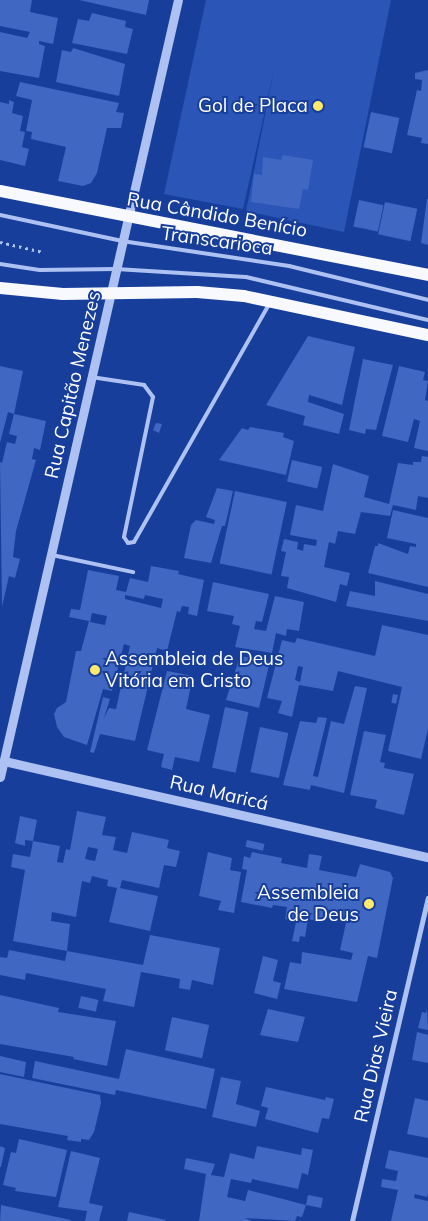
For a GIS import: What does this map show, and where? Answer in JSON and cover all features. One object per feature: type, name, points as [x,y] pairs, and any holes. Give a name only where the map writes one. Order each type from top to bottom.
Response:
[{"type":"main road","name":"Rua Cândido Benício","points":[[0,192],[127,219],[211,231],[428,275]]},
{"type":"main road","points":[[0,288],[63,294],[197,292],[270,301],[428,335]]},
{"type":"street","name":"Rua Capitão Menezes","points":[[0,777],[178,0]]},
{"type":"street","name":"Rua Maricá","points":[[4,761],[428,857]]},
{"type":"street","name":"Rua Dias Vieira","points":[[352,1221],[428,898]]},
{"type":"lane","name":"Transcarioca","points":[[0,215],[122,242],[289,266],[428,300]]},
{"type":"lane","name":"Transcarioca","points":[[0,264],[40,270],[116,269],[246,277],[428,320]]},
{"type":"lane","points":[[91,377],[144,384],[153,397],[124,537],[128,542],[134,542],[270,301]]},
{"type":"lane","points":[[51,555],[133,572]]},
{"type":"path","points":[[0,242],[43,252]]},
{"type":"shaded area","points":[[206,0],[391,0],[344,232],[246,211],[274,70],[243,209],[164,194]]},
{"type":"building","points":[[0,0],[32,0],[30,12],[58,18],[53,44],[39,41],[39,44],[45,46],[39,78],[0,71],[0,32],[27,38],[30,32],[0,26]]},
{"type":"building","points":[[79,0],[149,0],[146,15]]},
{"type":"building","points":[[92,13],[126,21],[125,27],[133,29],[127,54],[72,43],[78,19],[89,21]]},
{"type":"building","points":[[73,48],[125,64],[119,96],[56,82],[62,50],[71,52]]},
{"type":"building","points":[[428,70],[428,144],[421,143],[422,138],[407,135],[417,90],[421,91],[422,80],[415,79],[415,73]]},
{"type":"building","points":[[20,82],[119,103],[116,112],[124,113],[121,128],[107,128],[97,173],[91,183],[83,186],[58,181],[66,147],[31,139],[32,132],[26,131],[32,100],[16,96]]},
{"type":"building","points":[[9,100],[14,102],[12,113],[23,116],[20,131],[25,132],[22,147],[29,149],[25,166],[0,160],[0,102],[9,104]]},
{"type":"building","points":[[371,112],[399,118],[392,153],[364,147]]},
{"type":"building","points":[[283,155],[313,160],[308,190],[303,189],[299,209],[251,202],[254,174],[262,175],[263,157],[281,160]]},
{"type":"building","points":[[428,199],[428,245],[421,243]]},
{"type":"building","points":[[359,200],[383,205],[378,232],[353,226]]},
{"type":"building","points":[[385,202],[417,209],[410,241],[378,234]]},
{"type":"building","points":[[308,336],[355,347],[342,405],[309,395],[308,402],[344,414],[339,434],[303,425],[305,416],[266,405]]},
{"type":"building","points":[[363,359],[393,365],[376,430],[366,429],[365,434],[349,430]]},
{"type":"building","points":[[0,366],[23,371],[14,414],[8,412],[0,443]]},
{"type":"building","points":[[399,366],[425,372],[423,380],[428,381],[425,400],[428,401],[428,451],[414,448],[420,421],[414,419],[408,442],[382,436]]},
{"type":"building","points":[[14,414],[46,421],[40,450],[34,448],[32,459],[36,460],[16,531],[13,557],[20,559],[15,578],[9,576],[2,607],[0,462],[2,463],[7,442],[15,444],[17,436],[9,434]]},
{"type":"building","points":[[156,423],[162,424],[159,433],[153,430]]},
{"type":"building","points":[[250,427],[284,433],[283,437],[294,441],[286,475],[219,460],[242,428],[248,430]]},
{"type":"building","points":[[422,456],[428,457],[428,498],[418,496],[416,510],[393,505],[390,516],[361,512],[355,534],[338,531],[335,544],[329,542],[324,567],[350,573],[347,586],[340,584],[336,602],[287,588],[289,577],[281,576],[286,552],[281,551],[284,539],[298,542],[297,549],[303,551],[304,544],[316,546],[317,540],[290,535],[296,505],[323,511],[333,464],[369,476],[364,497],[389,504],[398,463],[413,465],[413,462],[421,462]]},
{"type":"building","points":[[292,460],[322,467],[317,488],[287,481]]},
{"type":"building","points":[[217,488],[233,491],[225,526],[222,526],[211,563],[184,558],[191,525],[196,520],[214,524],[215,520],[206,517]]},
{"type":"building","points":[[235,491],[287,502],[271,574],[220,563]]},
{"type":"building","points":[[393,510],[428,518],[428,587],[368,573],[375,546],[378,546],[378,543],[408,554],[410,546],[416,547],[416,544],[387,538]]},
{"type":"building","points":[[151,566],[179,571],[178,574],[204,580],[197,616],[188,614],[189,607],[182,606],[180,612],[177,611],[167,651],[157,648],[135,741],[100,734],[94,753],[90,752],[103,697],[110,699],[104,718],[109,708],[116,709],[130,646],[124,644],[112,691],[103,689],[87,745],[64,737],[57,727],[54,714],[57,708],[66,702],[76,651],[81,651],[89,621],[69,617],[71,609],[80,610],[88,570],[119,576],[116,590],[126,592],[130,578],[148,582]],"holes":[[[125,595],[144,599],[145,595],[163,599],[161,608],[125,599]],[[92,613],[107,616],[105,625],[90,622]]]},
{"type":"building","points":[[375,581],[428,594],[428,621],[346,606],[350,591],[375,596]]},
{"type":"building","points":[[213,582],[269,594],[262,622],[256,621],[254,629],[266,631],[275,596],[304,602],[299,631],[287,629],[286,636],[276,633],[272,653],[235,647],[240,626],[232,624],[234,616],[207,611]]},
{"type":"building","points":[[382,625],[428,635],[428,729],[421,759],[388,751],[402,687],[338,671],[333,691],[299,685],[292,717],[278,713],[282,701],[267,698],[282,640],[295,643],[297,638],[375,656]],"holes":[[[298,666],[303,667],[300,682],[295,680]]]},
{"type":"building","points":[[240,656],[270,661],[259,708],[226,700]]},
{"type":"building","points":[[167,671],[193,676],[186,709],[210,715],[199,762],[175,757],[172,770],[161,767],[164,754],[147,750]]},
{"type":"building","points":[[355,686],[367,688],[344,793],[311,785],[310,790],[283,785],[300,721],[316,723],[318,717],[327,718],[313,776],[318,777],[331,721],[344,724]]},
{"type":"building","points":[[393,694],[398,695],[396,704],[391,703]]},
{"type":"building","points":[[225,707],[248,712],[236,773],[212,768]]},
{"type":"building","points":[[260,727],[288,733],[279,778],[250,772]]},
{"type":"building","points":[[364,731],[386,735],[380,762],[385,763],[384,768],[414,774],[404,815],[375,808],[377,800],[350,795]]},
{"type":"building","points":[[77,811],[106,817],[102,835],[116,837],[113,850],[127,853],[132,832],[169,840],[167,848],[180,851],[176,867],[164,865],[159,888],[122,880],[120,888],[158,896],[150,931],[109,922],[117,888],[107,886],[108,880],[92,876],[90,883],[82,881],[76,917],[52,912],[51,921],[70,924],[67,951],[13,941],[25,870],[11,867],[13,854],[30,857],[33,841],[60,846],[57,862],[63,863],[66,849],[70,850]],"holes":[[[88,847],[98,849],[95,861],[85,859]]]},
{"type":"building","points":[[20,816],[37,820],[33,841],[25,840],[25,846],[15,843]]},
{"type":"building","points":[[247,840],[265,844],[263,851],[245,847]]},
{"type":"building","points":[[208,852],[232,858],[230,870],[241,872],[234,913],[218,910],[221,901],[199,896]]},
{"type":"building","points":[[252,852],[282,858],[281,863],[307,868],[309,854],[322,856],[319,870],[356,877],[360,864],[390,872],[393,878],[377,958],[368,956],[357,1002],[284,989],[290,962],[301,964],[302,952],[351,960],[353,953],[340,950],[347,918],[336,916],[337,911],[324,909],[322,922],[308,919],[305,937],[300,936],[299,942],[292,941],[296,922],[285,919],[287,907],[273,905],[272,908],[241,902],[247,870],[242,869],[244,856],[250,858]]},
{"type":"building","points":[[150,935],[220,948],[213,985],[192,980],[190,990],[179,988],[180,979],[141,972],[134,1007],[103,1001],[106,989],[26,973],[25,980],[0,975],[0,957],[7,958],[9,950],[65,961],[67,951],[143,965]]},
{"type":"building","points":[[263,956],[278,960],[273,981],[281,983],[277,999],[254,993]]},
{"type":"building","points":[[0,995],[59,1008],[58,1012],[116,1021],[107,1066],[73,1059],[74,1057],[0,1044]]},
{"type":"building","points":[[81,996],[99,1000],[96,1012],[78,1008]]},
{"type":"building","points":[[427,1008],[428,1030],[418,1028],[422,1012],[426,1013]]},
{"type":"building","points":[[268,1009],[305,1017],[298,1042],[260,1035]]},
{"type":"building","points":[[172,1017],[209,1025],[202,1058],[165,1050]]},
{"type":"building","points":[[417,1032],[428,1035],[428,1063],[412,1060]]},
{"type":"building","points":[[126,1049],[215,1069],[206,1109],[116,1090],[115,1095],[32,1078],[35,1061],[119,1079]]},
{"type":"building","points":[[0,1056],[26,1062],[24,1077],[0,1072]]},
{"type":"building","points":[[0,1074],[100,1095],[101,1103],[94,1132],[89,1140],[81,1139],[81,1142],[67,1140],[68,1136],[0,1124]]},
{"type":"building","points":[[221,1077],[241,1081],[236,1104],[260,1111],[256,1127],[212,1117]]},
{"type":"building","points":[[266,1087],[325,1100],[326,1097],[334,1099],[329,1119],[322,1118],[318,1133],[265,1119],[268,1108],[261,1106]]},
{"type":"building","points":[[415,1098],[428,1101],[428,1138],[407,1134]]},
{"type":"building","points":[[19,1139],[67,1150],[56,1197],[15,1191],[16,1188],[3,1185],[11,1152],[16,1153]]},
{"type":"building","points":[[0,1146],[5,1148],[1,1167],[0,1167]]},
{"type":"building","points":[[257,1146],[301,1155],[302,1148],[313,1150],[308,1175],[302,1173],[298,1189],[252,1179],[251,1183],[231,1179],[227,1197],[245,1201],[248,1190],[306,1205],[302,1217],[297,1216],[295,1221],[245,1218],[252,1221],[199,1221],[206,1174],[184,1169],[186,1158],[215,1164],[211,1175],[224,1177],[230,1153],[254,1159]]},
{"type":"building","points":[[389,1150],[428,1158],[427,1197],[415,1194],[414,1198],[428,1201],[428,1221],[391,1221],[398,1190],[381,1187],[382,1179],[396,1181],[398,1171],[385,1168]]},
{"type":"building","points":[[71,1151],[100,1158],[89,1203],[103,1206],[99,1221],[85,1221],[87,1211],[58,1207]]},
{"type":"building","points":[[308,1195],[323,1198],[321,1208],[306,1205]]},
{"type":"building","points":[[1,1205],[71,1220],[0,1221]]},
{"type":"building","points":[[129,1212],[166,1220],[127,1221]]},
{"type":"place","name":"Gol de Placa","points":[[318,106]]},
{"type":"place","name":"Assembleia de Deus Vitória em Cristo","points":[[95,670]]},
{"type":"place","name":"Assembleia de Deus","points":[[369,904]]}]
